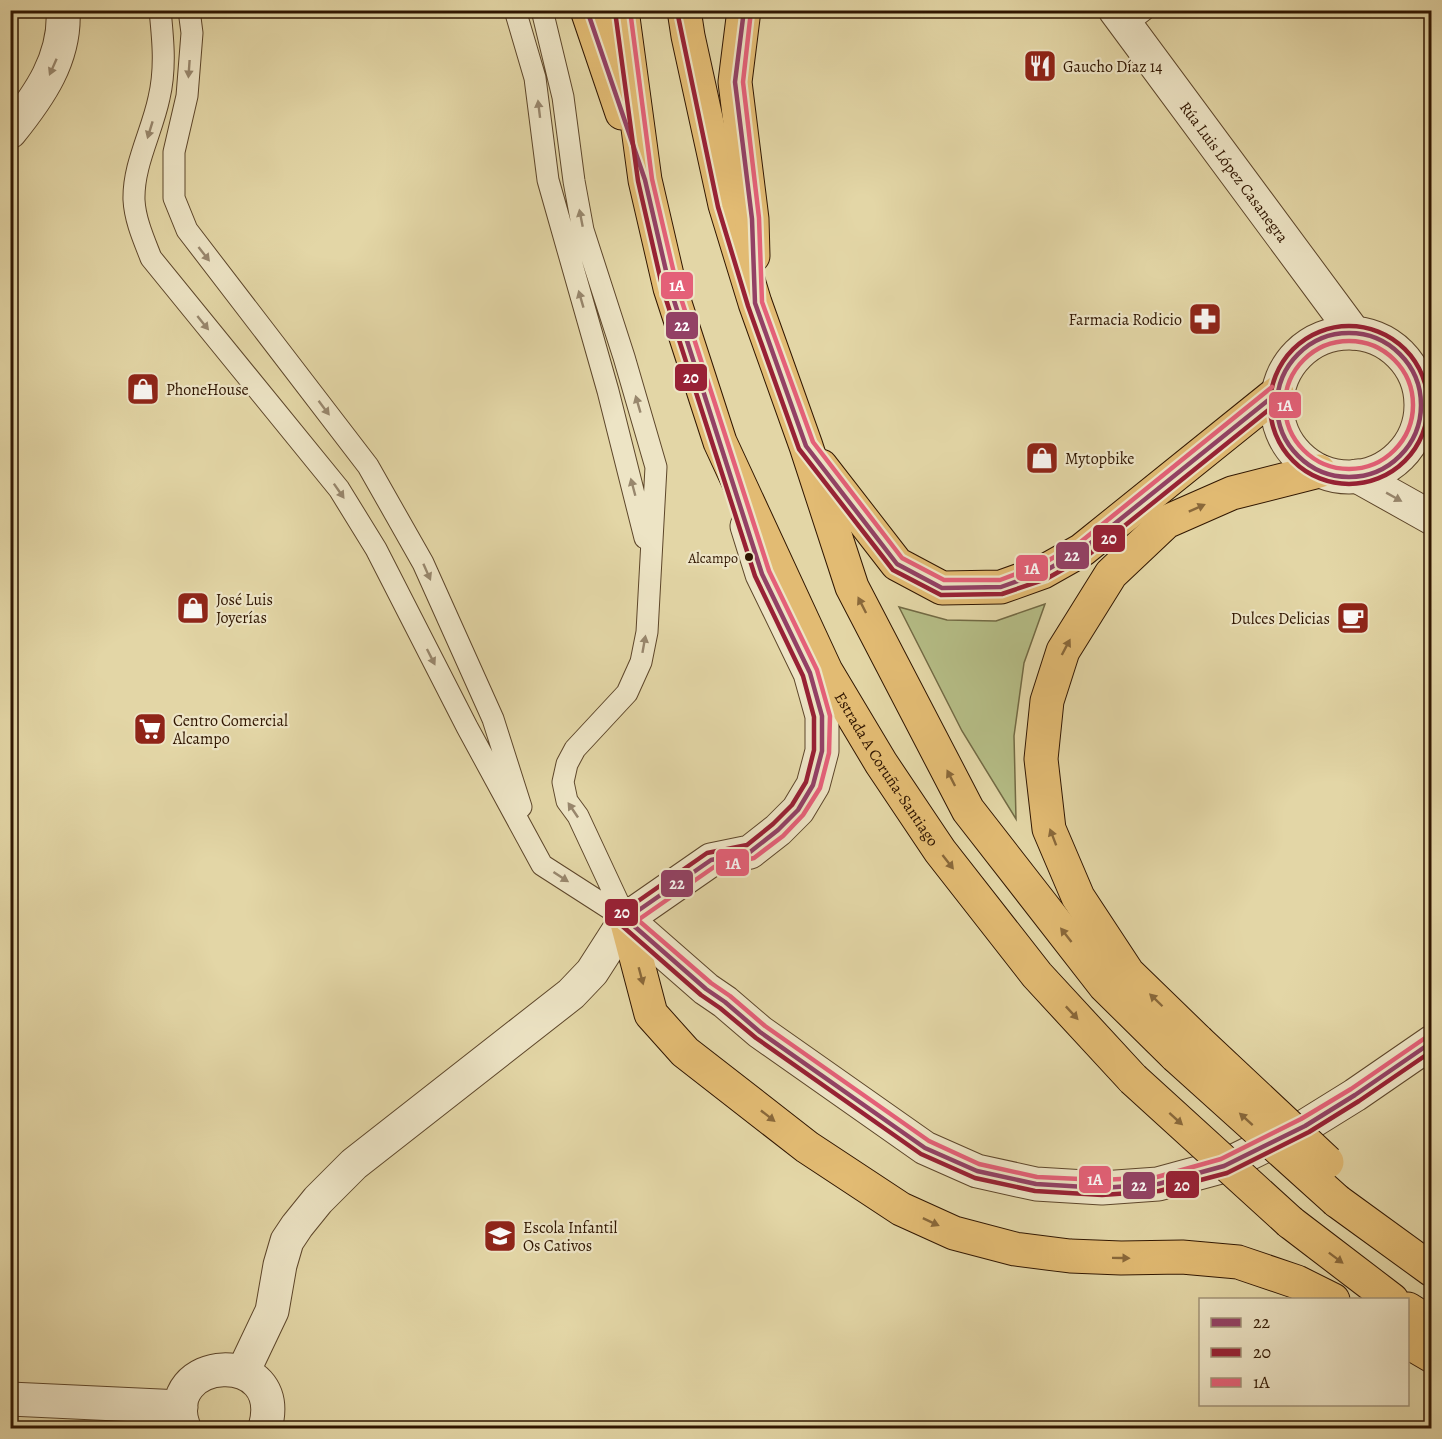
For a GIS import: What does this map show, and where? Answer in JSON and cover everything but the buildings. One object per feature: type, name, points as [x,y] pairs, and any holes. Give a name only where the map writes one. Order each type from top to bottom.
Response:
[{"type":"highway","points":[[587,10],[645,180]]},
{"type":"highway","name":"Estrada A Coruña-Santiago","points":[[622,10],[645,180],[670,288],[720,442],[826,671],[881,763],[940,851],[1037,975],[1133,1079],[1290,1222],[1391,1298]]},
{"type":"highway","points":[[684,10],[725,205],[755,303],[806,446],[852,587],[968,810],[1105,986],[1187,1048],[1431,1270]]},
{"type":"highway","points":[[744,10],[735,82],[752,219],[755,303]]},
{"type":"highway","points":[[806,446],[897,564],[942,588],[1001,587],[1043,572],[1082,550],[1277,393]]},
{"type":"highway","points":[[1187,1048],[1128,973],[1078,897],[1049,829],[1041,759],[1047,701],[1063,651],[1111,574],[1166,522],[1232,493],[1319,471]]},
{"type":"highway","points":[[626,920],[651,1014],[685,1052],[807,1147],[901,1209],[954,1233],[1015,1249],[1070,1256],[1182,1257],[1238,1262],[1297,1282],[1331,1298]]},
{"type":"highway","points":[[1343,1192],[1431,1258]]},
{"type":"highway","points":[[1409,1310],[1431,1324]]},
{"type":"highway","points":[[1409,1343],[1431,1356]]},
{"type":"street","points":[[10,132],[39,93],[55,65],[62,42],[63,10]]},
{"type":"street","name":"Rúa Luis López Casanegra","points":[[1128,15],[1354,333]]},
{"type":"street","points":[[1354,333],[1373,337],[1418,356],[1415,376],[1426,408],[1412,440],[1398,458],[1379,471],[1357,476],[1338,476],[1319,471],[1299,458],[1285,439],[1277,417],[1277,393],[1284,373],[1296,355],[1313,342],[1332,335],[1354,333]]},
{"type":"street","points":[[243,1372],[272,1311],[280,1265],[287,1241],[318,1200],[354,1164],[572,994],[592,972],[626,920],[711,860],[750,852],[778,830],[798,810],[813,785],[822,751],[822,716],[810,673],[762,574],[720,442]]},
{"type":"street","points":[[1357,476],[1431,518]]},
{"type":"street","points":[[626,920],[760,1032],[925,1148],[977,1171],[1036,1184],[1102,1188],[1158,1184],[1224,1167],[1305,1126],[1355,1095],[1431,1042]]},
{"type":"street","points":[[10,1400],[182,1418],[184,1394],[192,1382],[202,1374],[216,1369],[229,1368],[243,1372],[263,1390],[268,1403],[265,1428]]},
{"type":"lane","points":[[160,10],[165,54],[159,97],[136,176],[134,202],[140,232],[151,258],[339,489],[376,549],[467,727],[542,865],[626,920]]},
{"type":"lane","points":[[189,10],[192,33],[187,96],[174,152],[174,198],[187,230],[368,466],[423,563],[493,719],[531,843]]},
{"type":"lane","points":[[515,10],[535,78],[548,180],[608,391],[651,565]]},
{"type":"lane","points":[[542,10],[563,97],[583,230],[656,467],[647,632],[641,662],[627,693],[575,748],[567,764],[563,782],[567,801],[578,816],[626,920]]},
{"type":"green space","points":[[1045,604],[1024,663],[1014,736],[1016,819],[962,731],[899,607],[947,620],[996,621]]},
{"type":"transit line","name":"22","points":[[587,10],[645,180],[670,288],[762,574],[810,673],[822,716],[822,751],[813,785],[798,810],[778,830],[750,852],[711,860],[626,919],[706,989],[760,1032],[925,1148],[977,1171],[1036,1184],[1102,1188],[1158,1184],[1224,1166],[1305,1126],[1432,1042]]},
{"type":"transit line","name":"1A","points":[[630,10],[652,179],[677,286],[769,571],[817,670],[830,716],[829,753],[820,788],[803,815],[783,836],[754,858],[714,867],[638,920],[765,1026],[929,1141],[979,1164],[1037,1177],[1102,1180],[1157,1177],[1221,1159],[1301,1119],[1351,1089],[1428,1036]]},
{"type":"transit line","name":"22","points":[[744,10],[735,82],[752,219],[755,303],[806,446],[897,564],[942,588],[1001,587],[1043,572],[1082,550],[1277,393]]},
{"type":"transit line","name":"20","points":[[615,11],[638,181],[663,290],[755,576],[803,676],[814,717],[814,750],[806,782],[792,805],[747,845],[707,853],[621,913],[620,924],[701,995],[756,1038],[921,1154],[975,1178],[1035,1191],[1102,1195],[1159,1191],[1227,1173],[1309,1132],[1432,1051]]},
{"type":"transit line","name":"20","points":[[677,11],[718,207],[748,306],[799,449],[893,570],[941,595],[1002,594],[1046,579],[1087,556],[1282,399]]},
{"type":"transit line","name":"1A","points":[[751,11],[743,82],[759,218],[762,302],[813,442],[902,558],[944,580],[1000,580],[1040,565],[1078,544],[1272,387]]},
{"type":"transit line","name":"20","points":[[1349,326],[1364,327],[1379,332],[1393,339],[1405,349],[1415,361],[1422,375],[1427,390],[1428,405],[1427,420],[1422,435],[1415,449],[1405,461],[1393,471],[1379,478],[1364,483],[1349,484],[1334,483],[1319,478],[1305,471],[1293,461],[1283,449],[1276,435],[1271,420],[1270,405],[1271,390],[1276,375],[1283,361],[1293,349],[1305,339],[1319,332],[1334,327],[1349,326]]},
{"type":"transit line","name":"22","points":[[1349,333],[1376,339],[1389,345],[1400,354],[1409,365],[1415,378],[1421,405],[1415,432],[1409,445],[1400,456],[1389,465],[1376,471],[1349,477],[1322,471],[1309,465],[1298,456],[1289,445],[1283,432],[1277,405],[1283,378],[1289,365],[1298,354],[1309,345],[1322,339],[1349,333]]},
{"type":"transit line","name":"1A","points":[[1349,341],[1374,346],[1394,360],[1408,380],[1413,405],[1408,430],[1394,450],[1374,464],[1349,469],[1324,464],[1304,450],[1290,430],[1285,405],[1290,380],[1304,360],[1324,346],[1349,341]]},
{"type":"place","name":"Gaucho Díaz 14","points":[[1040,66]]},
{"type":"place","name":"Farmacia Rodicio","points":[[1205,319]]},
{"type":"place","name":"PhoneHouse","points":[[143,389]]},
{"type":"place","name":"Mytopbike","points":[[1042,458]]},
{"type":"place","name":"Alcampo","points":[[749,557]]},
{"type":"place","name":"José Luis Joyerías","points":[[193,608]]},
{"type":"place","name":"Dulces Delicias","points":[[1353,618]]},
{"type":"place","name":"Centro Comercial Alcampo","points":[[150,729]]},
{"type":"place","name":"Escola Infantil Os Cativos","points":[[500,1236]]}]
